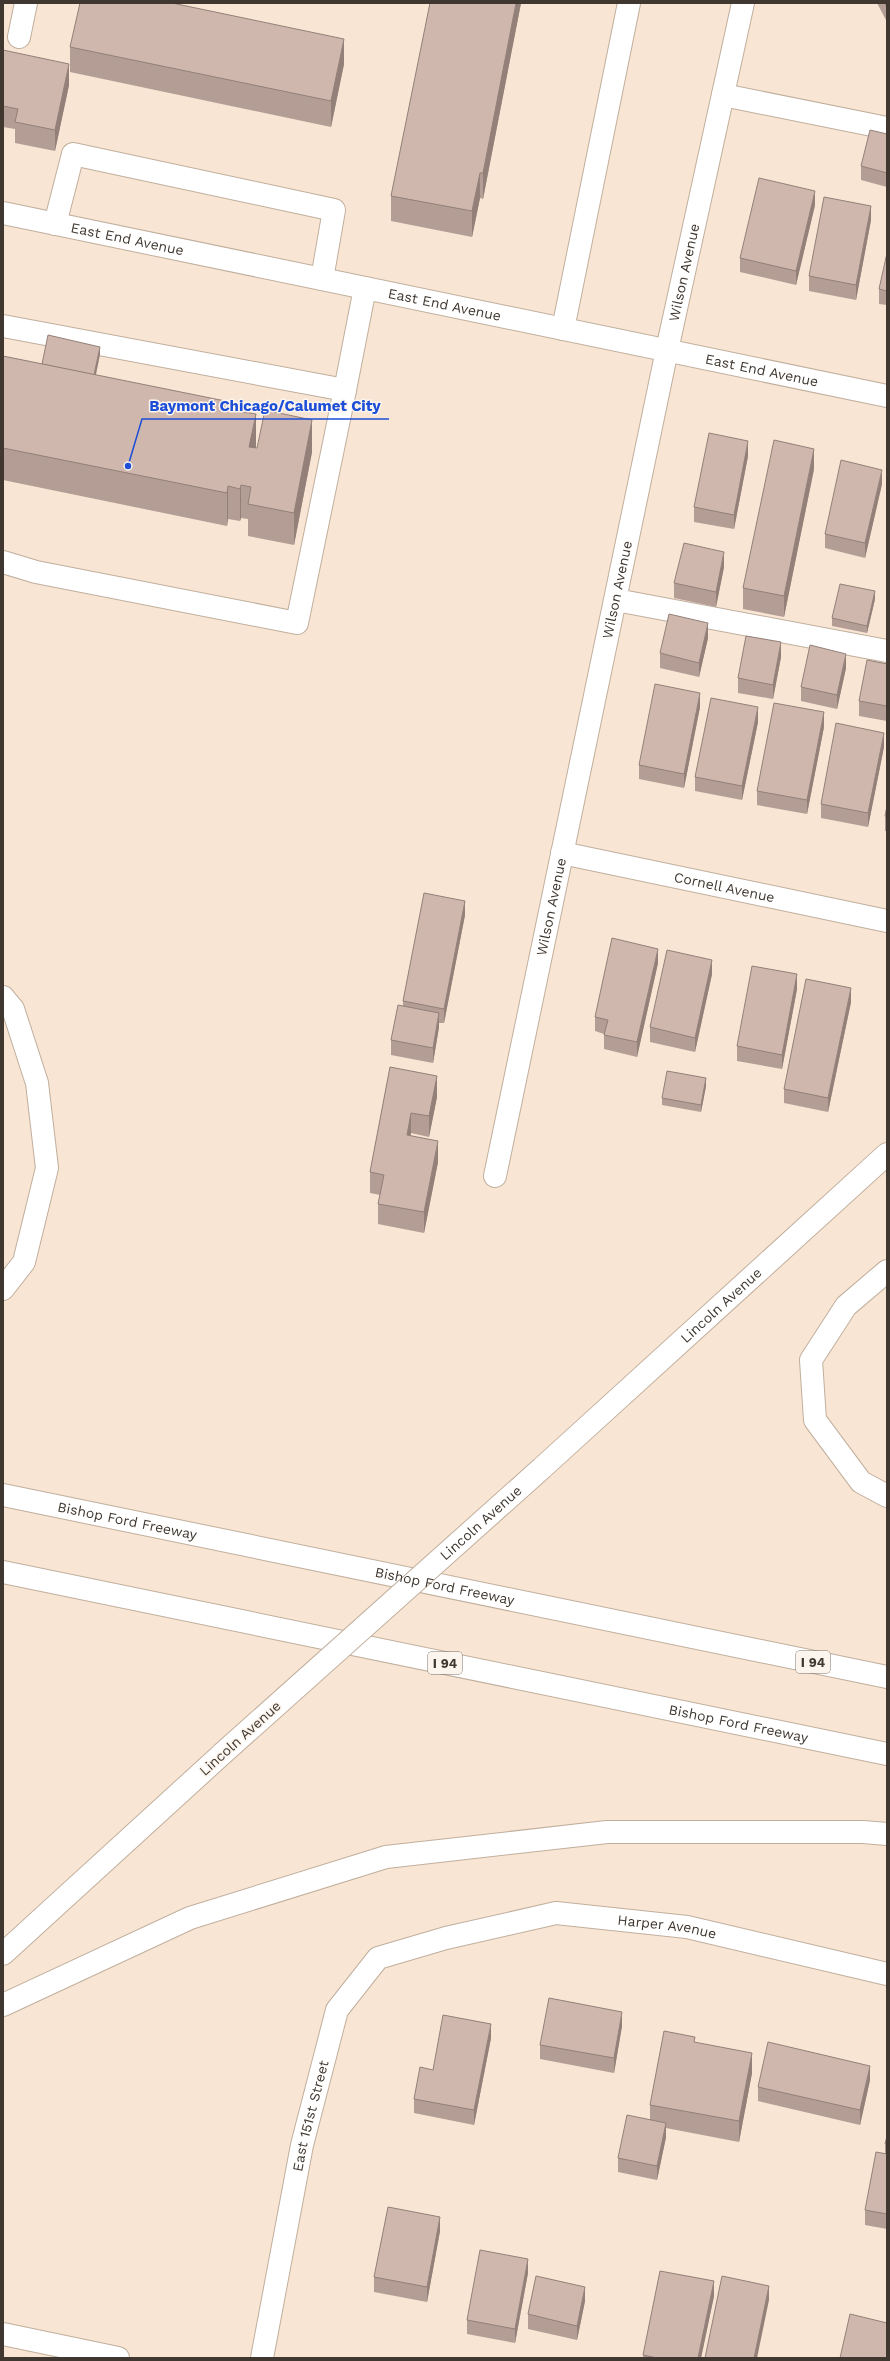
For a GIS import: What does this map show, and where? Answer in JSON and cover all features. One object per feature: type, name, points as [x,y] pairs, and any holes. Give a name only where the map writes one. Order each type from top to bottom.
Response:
[{"type":"main road","points":[[19,37],[26,3]]},
{"type":"main road","points":[[563,329],[629,3]]},
{"type":"main road","name":"Wilson Avenue","points":[[495,1176],[667,350],[743,3]]},
{"type":"main road","points":[[723,94],[887,128]]},
{"type":"main road","points":[[55,224],[73,154],[334,210],[322,279]]},
{"type":"main road","name":"East End Avenue","points":[[3,213],[887,396]]},
{"type":"main road","points":[[3,562],[36,572],[297,623],[365,288]]},
{"type":"main road","points":[[3,326],[345,390]]},
{"type":"main road","points":[[616,600],[887,651]]},
{"type":"main road","name":"Cornell Avenue","points":[[562,853],[887,921]]},
{"type":"main road","points":[[3,997],[13,1009],[37,1083],[47,1168],[24,1262],[3,1289]]},
{"type":"main road","name":"Lincoln Avenue","points":[[3,1954],[222,1754],[542,1468],[887,1154]]},
{"type":"main road","points":[[887,1271],[846,1306],[811,1360],[816,1420],[861,1482],[887,1496]]},
{"type":"main road","name":"Bishop Ford Freeway","points":[[3,1495],[887,1677]]},
{"type":"main road","name":"Bishop Ford Freeway","points":[[3,1572],[887,1754]]},
{"type":"main road","points":[[3,2005],[190,1918],[386,1857],[607,1832],[863,1832],[887,1834]]},
{"type":"main road","name":"Harper Avenue","points":[[446,1938],[556,1913],[687,1927],[887,1974]]},
{"type":"main road","name":"East 151st Street","points":[[262,2358],[302,2145],[337,2010],[378,1958],[446,1938]]},
{"type":"main road","points":[[3,2334],[118,2358]]},
{"type":"building","points":[[80,3],[172,3],[344,39],[331,101],[70,47]]},
{"type":"building","points":[[430,3],[516,3],[483,173],[480,173],[472,211],[391,196]]},
{"type":"building","points":[[3,50],[69,64],[55,130],[15,122],[18,109],[3,106]]},
{"type":"building","points":[[870,130],[887,134],[887,173],[861,166]]},
{"type":"building","points":[[759,178],[815,191],[796,271],[740,258]]},
{"type":"building","points":[[824,197],[871,206],[856,285],[809,276]]},
{"type":"building","points":[[887,253],[887,291],[879,289]]},
{"type":"building","points":[[48,335],[100,347],[94,375],[42,364]]},
{"type":"building","points":[[3,356],[245,405],[243,412],[256,414],[249,447],[257,448],[265,410],[312,420],[294,513],[248,504],[251,487],[241,485],[240,489],[228,486],[227,493],[3,448]]},
{"type":"building","points":[[709,433],[748,441],[734,515],[694,507]]},
{"type":"building","points":[[774,440],[814,449],[784,596],[743,588]]},
{"type":"building","points":[[841,460],[882,470],[865,543],[825,534]]},
{"type":"building","points":[[684,543],[724,552],[716,592],[674,583]]},
{"type":"building","points":[[840,584],[875,591],[867,626],[832,618]]},
{"type":"building","points":[[669,614],[708,623],[699,663],[660,653]]},
{"type":"building","points":[[746,636],[781,642],[773,685],[738,678]]},
{"type":"building","points":[[810,645],[846,654],[837,695],[801,687]]},
{"type":"building","points":[[867,660],[887,664],[887,706],[859,701]]},
{"type":"building","points":[[655,684],[700,693],[684,774],[639,765]]},
{"type":"building","points":[[711,698],[758,707],[742,786],[695,777]]},
{"type":"building","points":[[774,703],[824,712],[807,800],[757,791]]},
{"type":"building","points":[[836,723],[884,733],[868,813],[821,804]]},
{"type":"building","points":[[887,806],[887,817],[885,816]]},
{"type":"building","points":[[424,893],[465,901],[444,1009],[403,1001]]},
{"type":"building","points":[[612,938],[658,949],[637,1042],[604,1035],[608,1020],[595,1017]]},
{"type":"building","points":[[667,950],[712,960],[695,1038],[650,1027]]},
{"type":"building","points":[[752,966],[797,974],[782,1055],[737,1046]]},
{"type":"building","points":[[806,979],[851,988],[828,1098],[784,1089]]},
{"type":"building","points":[[398,1005],[439,1013],[433,1048],[391,1040]]},
{"type":"building","points":[[390,1067],[437,1076],[429,1116],[411,1113],[407,1135],[438,1141],[424,1212],[378,1204],[384,1175],[370,1172]]},
{"type":"building","points":[[667,1071],[706,1078],[701,1105],[662,1098]]},
{"type":"building","points":[[549,1998],[622,2012],[614,2058],[540,2045]]},
{"type":"building","points":[[443,2015],[491,2024],[474,2110],[414,2099],[420,2067],[433,2070]]},
{"type":"building","points":[[664,2031],[695,2037],[694,2042],[752,2053],[739,2121],[650,2105]]},
{"type":"building","points":[[768,2042],[870,2066],[860,2110],[758,2087]]},
{"type":"building","points":[[627,2115],[666,2123],[657,2166],[618,2158]]},
{"type":"building","points":[[876,2152],[887,2154],[887,2214],[865,2210]]},
{"type":"building","points":[[388,2207],[440,2217],[427,2287],[374,2277]]},
{"type":"building","points":[[480,2250],[528,2259],[515,2329],[467,2320]]},
{"type":"building","points":[[660,2271],[714,2281],[698,2358],[657,2358],[643,2355]]},
{"type":"building","points":[[536,2276],[585,2287],[577,2326],[528,2314]]},
{"type":"building","points":[[722,2276],[769,2286],[754,2358],[705,2358]]},
{"type":"building","points":[[850,2314],[887,2323],[887,2358],[840,2358]]},
{"type":"place","name":"Baymont Chicago/Calumet City","points":[[128,466]]}]
